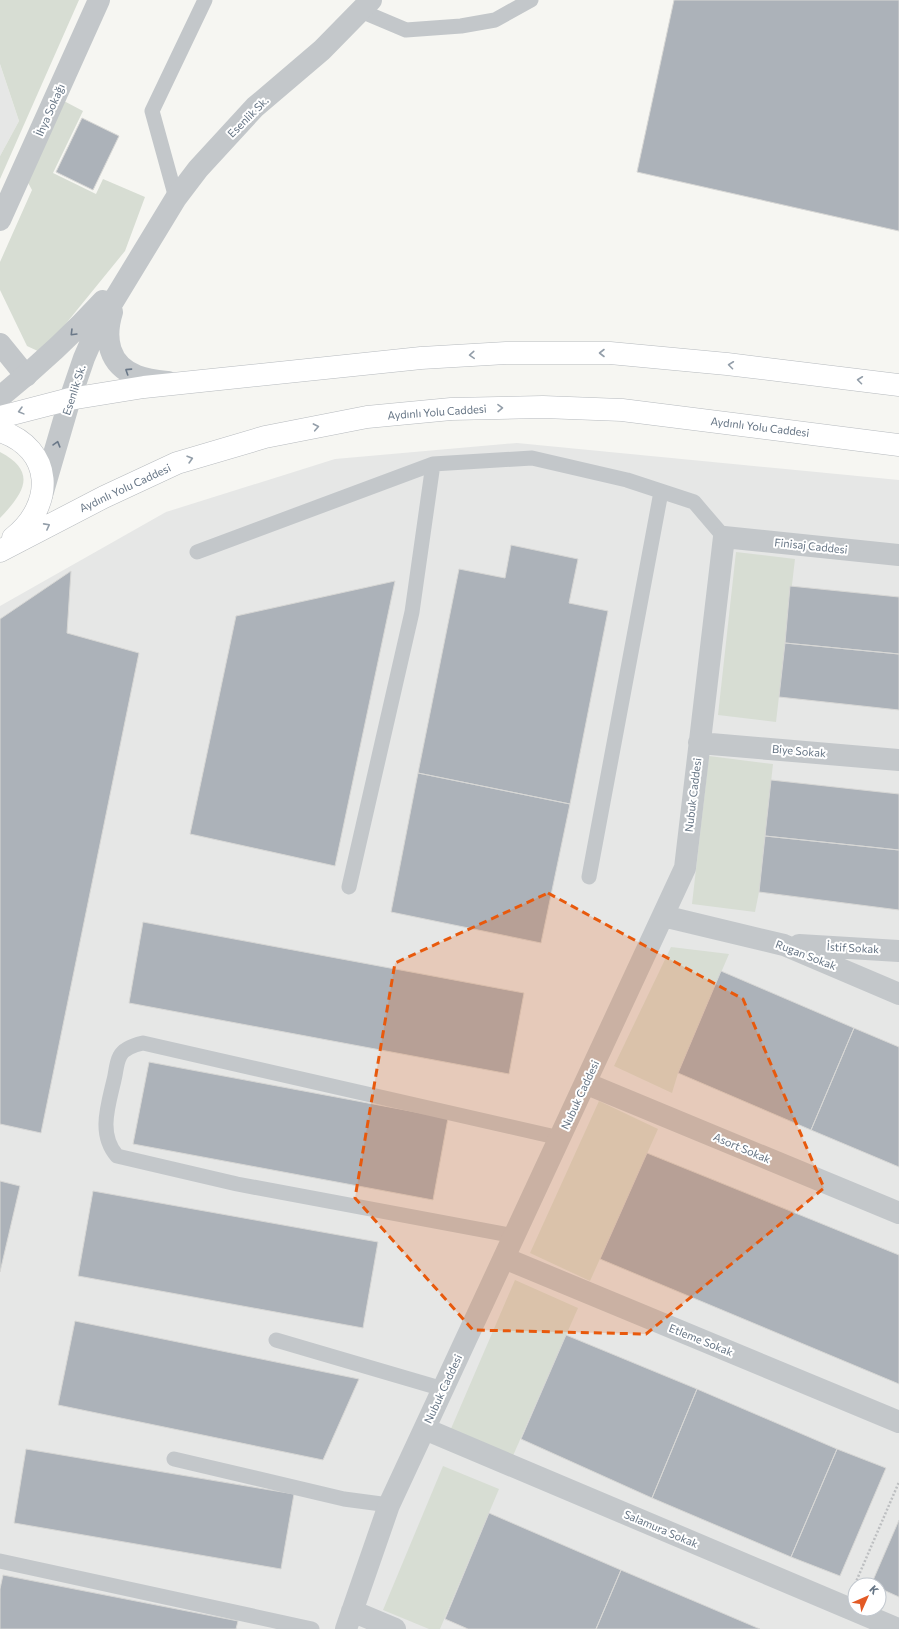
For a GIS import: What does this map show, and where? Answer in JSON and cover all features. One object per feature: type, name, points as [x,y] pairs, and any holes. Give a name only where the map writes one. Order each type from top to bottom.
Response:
[{"type":"main road","points":[[0,417],[70,399],[144,387],[179,385],[421,358],[506,353],[610,353],[727,364],[899,385]]},
{"type":"main road","name":"Aydınlı Yolu Caddesi","points":[[0,550],[104,496],[177,463],[265,438],[367,417],[451,409],[543,407],[622,410],[899,445]]},
{"type":"main road","points":[[0,431],[15,436],[30,450],[42,470],[42,495],[33,516],[18,534],[0,550]]},
{"type":"street","name":"İhya Sokağı","points":[[0,220],[99,0]]},
{"type":"street","name":"Esenlik Sk.","points":[[42,495],[70,399],[84,358],[97,328],[176,198],[198,169],[255,107],[322,50],[366,6]]},
{"type":"street","name":"Esenlik Sk.","points":[[0,396],[26,376],[75,331],[145,250]]},
{"type":"street","points":[[116,297],[107,328],[110,351],[121,366],[137,376],[179,385]]},
{"type":"street","points":[[0,344],[26,376]]},
{"type":"street","name":"Finisaj Caddesi","points":[[724,537],[899,555]]},
{"type":"street","name":"Nubuk Caddesi","points":[[349,1620],[389,1505],[685,868],[724,537]]},
{"type":"street","name":"Biye Sokak","points":[[700,743],[899,760]]},
{"type":"street","name":"Rugan Sokak","points":[[663,916],[784,945],[899,994]]},
{"type":"street","name":"İstif Sokak","points":[[784,945],[899,951]]},
{"type":"street","name":"Asort Sokak","points":[[585,1083],[899,1213]]},
{"type":"street","name":"Etleme Sokak","points":[[504,1258],[899,1422]]},
{"type":"street","name":"Salamura Sokak","points":[[425,1429],[898,1629]]},
{"type":"street","points":[[349,1620],[395,1629]]},
{"type":"lane","points":[[176,198],[152,111],[205,0]]},
{"type":"lane","points":[[366,6],[406,30],[461,26],[495,20],[531,0]]},
{"type":"lane","points":[[197,552],[433,464],[532,458],[627,480],[694,502],[724,537]]},
{"type":"lane","points":[[349,887],[412,612],[433,464]]},
{"type":"lane","points":[[589,877],[662,492]]},
{"type":"lane","points":[[514,1236],[237,1184],[118,1156],[111,1149],[107,1139],[105,1119],[120,1056],[130,1046],[143,1043],[560,1138]]},
{"type":"lane","points":[[276,1340],[443,1389]]},
{"type":"lane","points":[[174,1459],[344,1499],[389,1505]]},
{"type":"lane","points":[[0,1562],[312,1629]]},
{"type":"path","points":[[846,1607],[899,1482]]},
{"type":"highlighted area","points":[[548,893],[743,999],[824,1188],[646,1334],[473,1330],[355,1198],[395,963]]},
{"type":"shaded area","points":[[0,0],[79,0],[0,179],[0,156],[19,121],[0,64]]},
{"type":"shaded area","points":[[0,64],[19,121],[0,156]]},
{"type":"shaded area","points":[[62,100],[83,111],[53,173],[96,194],[103,179],[145,197],[125,251],[42,353],[27,346],[0,290],[0,262],[32,190],[26,179]]},
{"type":"shaded area","points":[[517,443],[899,480],[899,1629],[0,1629],[0,606],[166,512],[335,459]]},
{"type":"shaded area","points":[[0,452],[19,467],[23,475],[23,483],[21,491],[0,518]]},
{"type":"shaded area","points":[[736,552],[795,559],[776,722],[718,715]]},
{"type":"shaded area","points":[[709,756],[773,764],[759,892],[755,912],[692,904]]},
{"type":"shaded area","points":[[671,947],[729,954],[678,1073],[672,1093],[614,1066]]},
{"type":"shaded area","points":[[599,1101],[658,1129],[590,1281],[530,1253]]},
{"type":"shaded area","points":[[515,1280],[578,1308],[512,1458],[450,1431]]},
{"type":"shaded area","points":[[443,1466],[499,1489],[440,1629],[429,1629],[383,1610]]},
{"type":"building","points":[[674,0],[899,0],[899,231],[637,172]]},
{"type":"building","points":[[82,118],[119,136],[93,190],[56,172]]},
{"type":"building","points":[[511,545],[578,559],[569,603],[608,611],[570,804],[418,773],[459,569],[505,578]]},
{"type":"building","points":[[71,571],[67,633],[139,653],[41,1133],[0,1124],[0,619]]},
{"type":"building","points":[[395,581],[335,866],[190,834],[236,616]]},
{"type":"building","points":[[790,586],[899,597],[899,654],[785,643]]},
{"type":"building","points":[[785,643],[899,654],[899,710],[779,697]]},
{"type":"building","points":[[418,773],[570,804],[541,943],[391,912]]},
{"type":"building","points":[[771,780],[899,794],[899,850],[765,836]]},
{"type":"building","points":[[765,836],[899,850],[899,910],[759,892]]},
{"type":"building","points":[[143,922],[524,993],[509,1074],[129,1003]]},
{"type":"building","points":[[721,971],[854,1028],[811,1130],[678,1073]]},
{"type":"building","points":[[854,1028],[899,1047],[899,1167],[811,1130]]},
{"type":"building","points":[[149,1062],[448,1118],[433,1200],[133,1144]]},
{"type":"building","points":[[647,1153],[899,1255],[899,1384],[600,1259]]},
{"type":"building","points":[[0,1181],[20,1186],[0,1272]]},
{"type":"building","points":[[93,1191],[378,1242],[363,1328],[78,1276]]},
{"type":"building","points":[[75,1321],[359,1379],[323,1460],[58,1405]]},
{"type":"building","points":[[566,1335],[697,1389],[652,1498],[521,1439]]},
{"type":"building","points":[[697,1389],[837,1449],[791,1557],[652,1498]]},
{"type":"building","points":[[26,1449],[294,1494],[281,1569],[14,1523]]},
{"type":"building","points":[[837,1449],[886,1468],[840,1576],[791,1557]]},
{"type":"building","points":[[489,1513],[621,1570],[596,1629],[468,1629],[445,1619]]},
{"type":"building","points":[[899,1520],[899,1597],[887,1592],[887,1577],[874,1577]]},
{"type":"building","points":[[621,1570],[760,1629],[596,1629]]},
{"type":"building","points":[[3,1575],[238,1621],[236,1629],[0,1629],[0,1589]]}]
